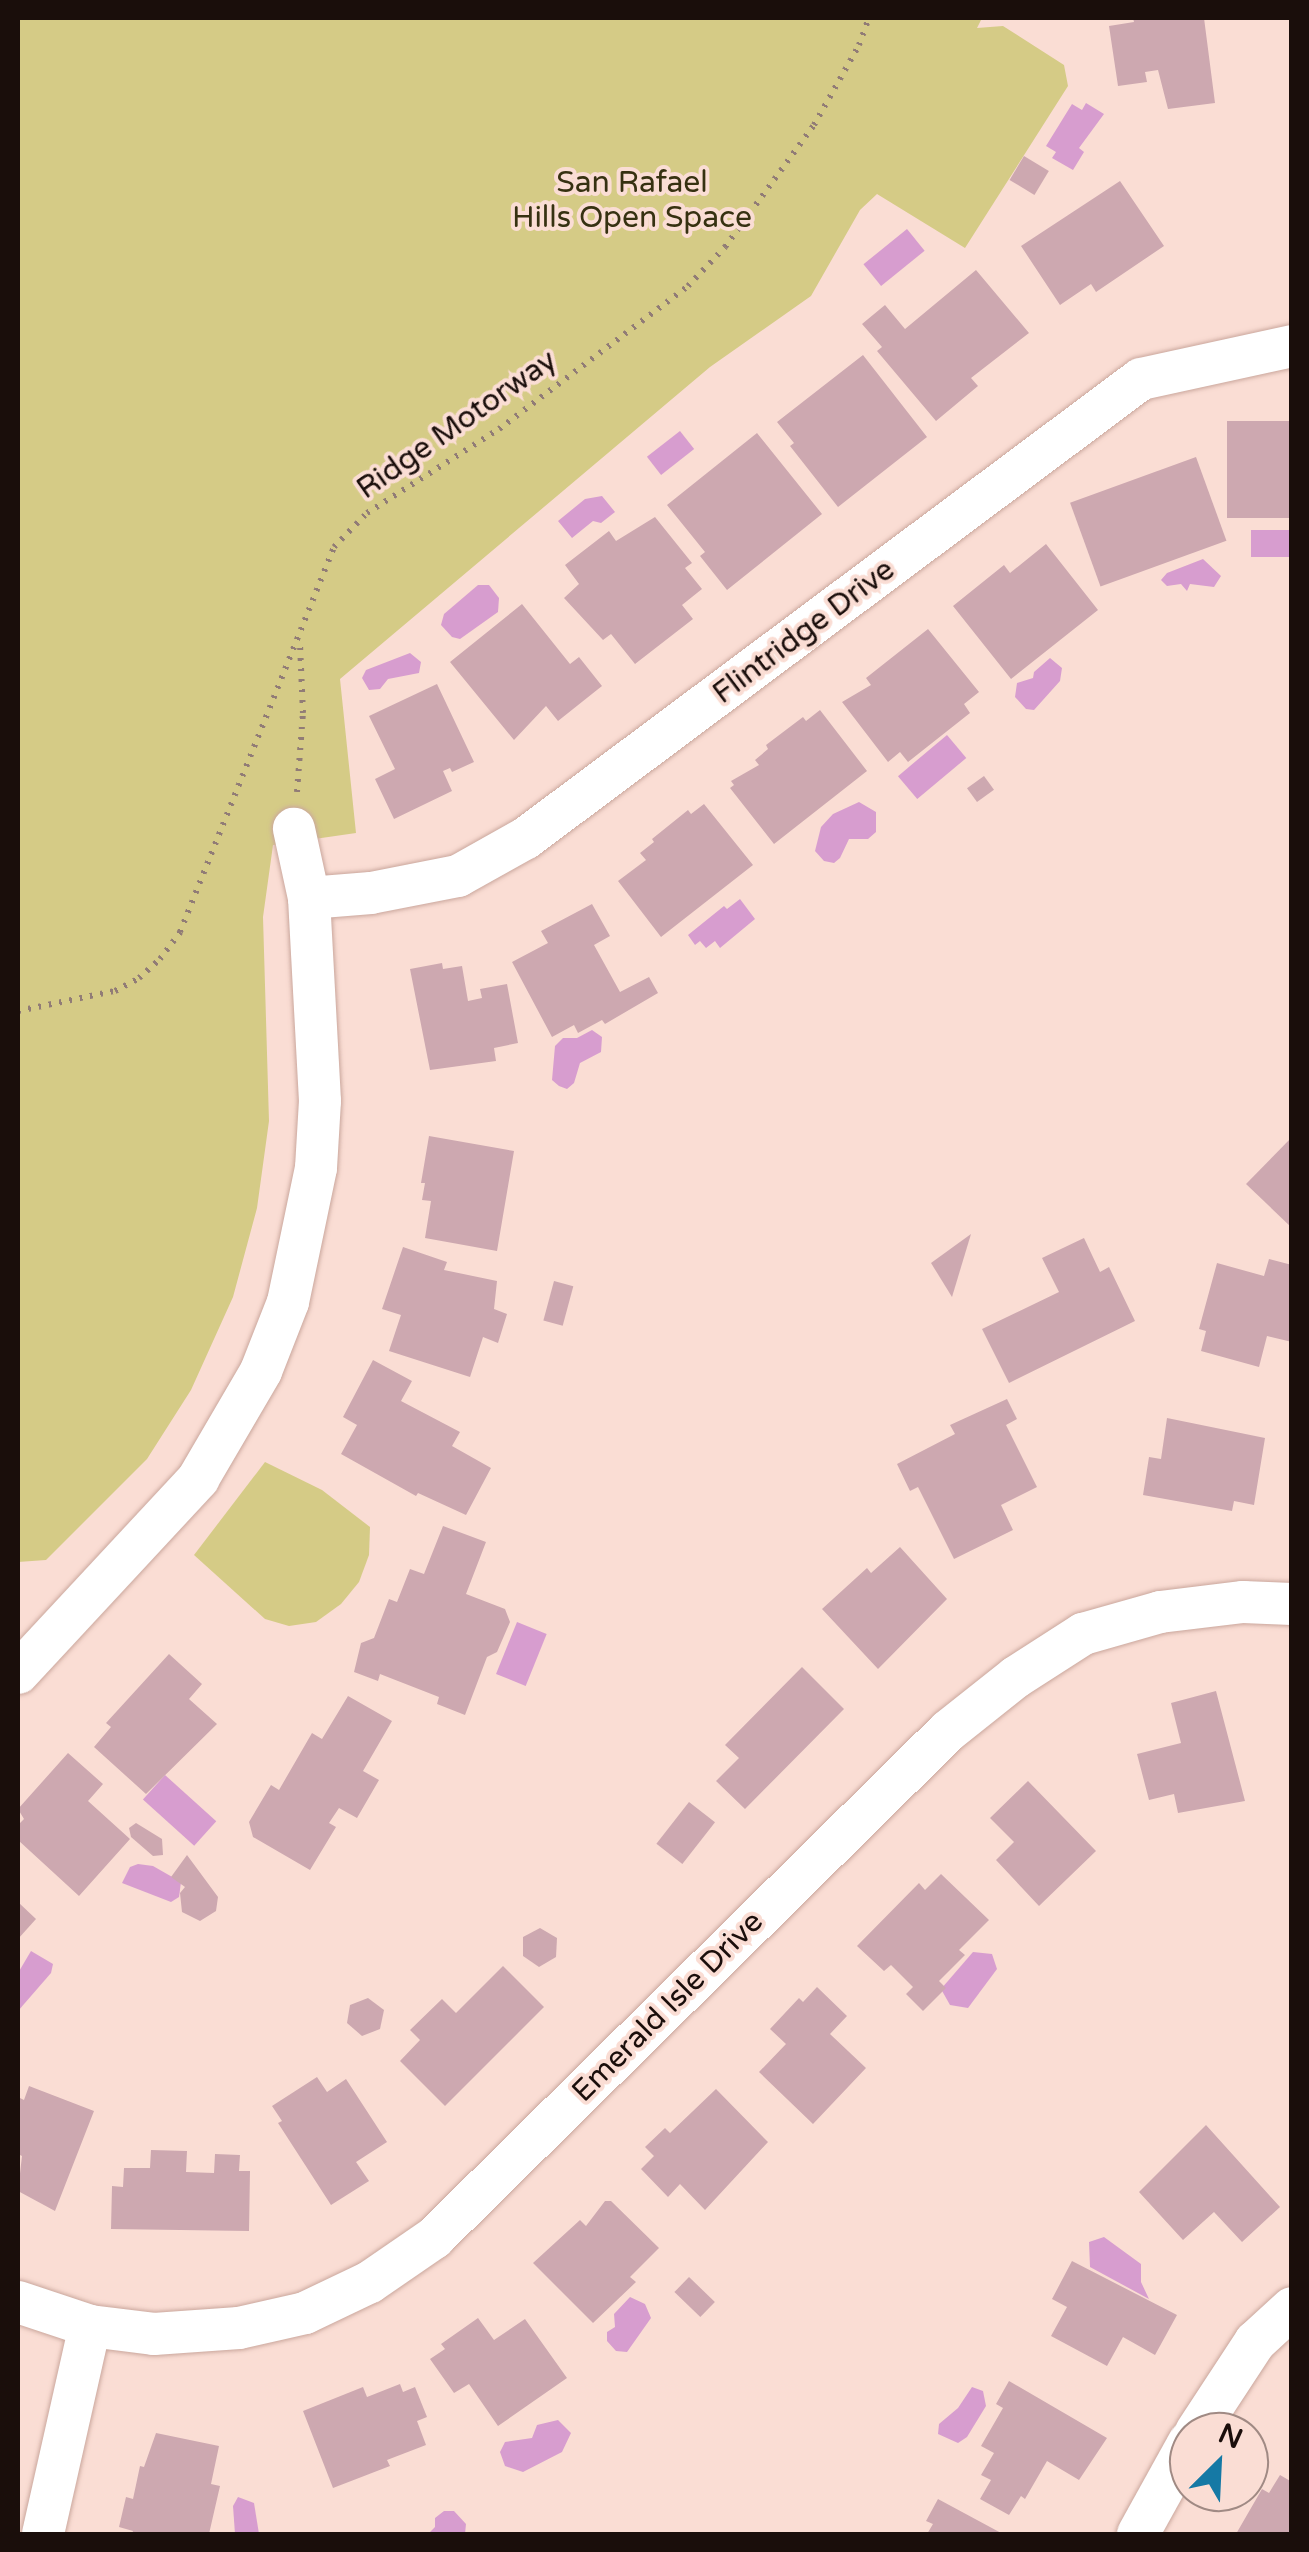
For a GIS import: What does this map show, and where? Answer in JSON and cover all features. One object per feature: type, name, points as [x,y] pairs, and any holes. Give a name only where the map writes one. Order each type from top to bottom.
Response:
[{"type":"street","name":"Flintridge Drive","points":[[309,898],[371,892],[458,876],[526,838],[1141,379],[1292,346]]},
{"type":"street","points":[[18,1673],[198,1480],[262,1371],[288,1302],[306,1234],[317,1155],[318,997],[309,898],[294,829]]},
{"type":"street","name":"Emerald Isle Drive","points":[[18,2302],[90,2326],[154,2334],[240,2328],[304,2313],[370,2282],[434,2238],[948,1731],[1016,1677],[1082,1634],[1160,1612],[1242,1602],[1292,1604]]},
{"type":"street","points":[[1209,2412],[1255,2342],[1292,2308]]},
{"type":"street","points":[[44,2534],[90,2326]]},
{"type":"street","points":[[1138,2534],[1169,2478]]},
{"type":"path","name":"Ridge Motorway","points":[[18,1010],[116,990],[139,978],[160,959],[180,932],[334,547],[367,513],[499,428],[688,286],[725,247],[814,124],[860,45],[869,18]]},
{"type":"path","points":[[294,829],[303,713],[300,639]]},
{"type":"green space","name":"San Rafael Hills Open Space","points":[[18,18],[982,18],[977,28],[1003,26],[1064,65],[1068,86],[965,248],[877,194],[860,210],[811,296],[710,367],[340,679],[356,833],[273,845],[263,917],[269,1121],[257,1208],[233,1297],[191,1390],[147,1459],[46,1560],[18,1562]]},
{"type":"green space","points":[[265,1462],[322,1490],[370,1527],[369,1555],[359,1582],[341,1604],[316,1622],[289,1626],[265,1619],[194,1555]]},
{"type":"shaded area","points":[[1086,103],[1104,114],[1079,148],[1084,152],[1073,170],[1052,158],[1056,152],[1046,146],[1072,104],[1082,110]]},
{"type":"shaded area","points":[[907,229],[925,251],[881,286],[863,264]]},
{"type":"shaded area","points":[[680,431],[694,449],[661,475],[647,457]]},
{"type":"shaded area","points":[[602,496],[615,512],[601,523],[593,521],[572,538],[558,521],[585,499]]},
{"type":"shaded area","points":[[1251,530],[1291,530],[1291,557],[1251,557]]},
{"type":"shaded area","points":[[1203,559],[1221,576],[1214,587],[1190,584],[1187,591],[1181,584],[1167,586],[1161,580],[1167,573]]},
{"type":"shaded area","points":[[478,585],[489,585],[499,598],[498,612],[460,639],[452,637],[441,625],[444,614]]},
{"type":"shaded area","points":[[410,653],[421,662],[419,673],[388,679],[380,689],[369,690],[362,678],[366,670]]},
{"type":"shaded area","points":[[1050,658],[1062,668],[1060,681],[1034,710],[1026,709],[1015,697],[1017,683],[1033,678],[1034,672]]},
{"type":"shaded area","points":[[947,735],[966,758],[917,799],[898,776]]},
{"type":"shaded area","points":[[859,802],[876,812],[876,832],[868,839],[849,839],[840,858],[834,863],[824,861],[815,851],[821,827],[833,814]]},
{"type":"shaded area","points":[[740,899],[755,919],[720,948],[715,941],[706,948],[700,941],[695,945],[688,935],[724,906],[727,909]]},
{"type":"shaded area","points":[[592,1030],[602,1037],[601,1052],[580,1063],[574,1083],[567,1089],[559,1086],[552,1080],[555,1046],[563,1038],[577,1038]]},
{"type":"shaded area","points":[[517,1622],[547,1634],[526,1686],[496,1674]]},
{"type":"shaded area","points":[[165,1775],[216,1821],[194,1846],[143,1800]]},
{"type":"shaded area","points":[[153,1866],[181,1882],[179,1897],[171,1902],[122,1883],[130,1867]]},
{"type":"shaded area","points":[[31,1951],[53,1964],[51,1973],[18,2011],[18,1973]]},
{"type":"shaded area","points":[[973,1952],[992,1954],[997,1969],[968,2008],[950,2005],[941,1989]]},
{"type":"shaded area","points":[[1104,2237],[1141,2264],[1141,2282],[1149,2299],[1090,2267],[1089,2242]]},
{"type":"shaded area","points":[[630,2297],[645,2304],[651,2318],[627,2352],[616,2351],[607,2341],[607,2332],[615,2327],[614,2314]]},
{"type":"shaded area","points":[[972,2387],[983,2391],[986,2406],[967,2437],[958,2443],[938,2434],[939,2424],[958,2408]]},
{"type":"shaded area","points":[[558,2420],[571,2433],[562,2452],[523,2472],[505,2466],[500,2452],[505,2442],[532,2438],[537,2425]]},
{"type":"shaded area","points":[[238,2497],[254,2503],[259,2534],[235,2534],[233,2506]]},
{"type":"shaded area","points":[[444,2511],[454,2511],[466,2524],[465,2534],[428,2534],[435,2527],[435,2518]]},
{"type":"building","points":[[1133,18],[1204,18],[1215,103],[1168,109],[1158,70],[1145,72],[1147,82],[1118,86],[1109,26],[1134,22]]},
{"type":"building","points":[[1024,156],[1049,171],[1034,195],[1010,180]]},
{"type":"building","points":[[1120,181],[1164,246],[1096,292],[1091,284],[1060,305],[1021,246]]},
{"type":"building","points":[[976,270],[1029,333],[971,378],[978,386],[936,421],[877,351],[882,347],[862,324],[885,305],[905,329]]},
{"type":"building","points":[[863,355],[927,437],[838,507],[790,446],[794,443],[777,422]]},
{"type":"building","points":[[1227,421],[1292,421],[1292,518],[1227,518]]},
{"type":"building","points":[[757,433],[822,514],[727,590],[700,556],[705,552],[667,505]]},
{"type":"building","points":[[1196,457],[1226,541],[1101,586],[1070,503]]},
{"type":"building","points":[[655,517],[692,563],[685,568],[702,589],[682,605],[693,619],[635,664],[611,634],[603,640],[564,598],[579,584],[565,565],[609,531],[616,541]]},
{"type":"building","points":[[1046,544],[1098,610],[1011,679],[953,606],[1004,565],[1010,573]]},
{"type":"building","points":[[522,604],[570,664],[579,657],[602,686],[558,721],[546,706],[514,740],[450,662]]},
{"type":"building","points":[[928,629],[979,692],[964,704],[970,713],[908,762],[900,752],[888,762],[842,702],[871,685],[866,678]]},
{"type":"building","points":[[437,684],[474,762],[452,772],[450,768],[443,771],[452,791],[394,819],[375,779],[395,769],[369,716]]},
{"type":"building","points":[[820,710],[867,771],[774,844],[730,788],[734,785],[731,781],[759,765],[755,760],[768,749],[766,745],[803,717],[806,721]]},
{"type":"building","points":[[984,776],[994,790],[977,802],[967,788]]},
{"type":"building","points":[[704,804],[753,865],[661,937],[618,881],[646,860],[640,853],[654,842],[652,839],[688,810],[691,814]]},
{"type":"building","points":[[592,904],[610,936],[594,945],[620,992],[649,977],[658,993],[605,1024],[602,1020],[578,1033],[574,1025],[552,1037],[512,962],[548,943],[541,931]]},
{"type":"building","points":[[442,963],[443,969],[462,966],[468,1001],[482,998],[480,989],[507,984],[518,1043],[494,1048],[496,1061],[430,1070],[410,969]]},
{"type":"building","points":[[429,1136],[514,1151],[497,1251],[425,1238],[431,1201],[422,1200],[425,1183],[421,1183]]},
{"type":"building","points":[[1292,1137],[1292,1228],[1246,1184]]},
{"type":"building","points":[[971,1234],[952,1297],[931,1263]]},
{"type":"building","points":[[1084,1238],[1100,1272],[1109,1267],[1135,1321],[1009,1383],[982,1329],[1059,1292],[1042,1258]]},
{"type":"building","points":[[403,1247],[447,1262],[444,1270],[497,1281],[494,1309],[507,1314],[498,1343],[483,1337],[470,1377],[389,1351],[401,1315],[382,1309]]},
{"type":"building","points":[[1269,1259],[1292,1265],[1292,1342],[1267,1336],[1259,1367],[1201,1351],[1206,1331],[1199,1329],[1217,1263],[1264,1276]]},
{"type":"building","points":[[554,1281],[573,1286],[563,1326],[543,1321]]},
{"type":"building","points":[[373,1360],[412,1381],[401,1401],[460,1432],[452,1446],[491,1468],[466,1515],[418,1493],[416,1496],[341,1454],[357,1425],[343,1417]]},
{"type":"building","points":[[1007,1399],[1017,1419],[1006,1425],[1037,1487],[1001,1505],[1013,1530],[954,1559],[918,1487],[910,1491],[897,1464],[955,1434],[950,1425]]},
{"type":"building","points":[[1167,1418],[1265,1438],[1254,1505],[1234,1501],[1232,1511],[1143,1495],[1149,1457],[1161,1459]]},
{"type":"building","points":[[443,1526],[486,1542],[466,1594],[505,1609],[510,1622],[497,1652],[487,1657],[465,1715],[437,1704],[439,1697],[380,1674],[378,1681],[354,1672],[361,1643],[374,1638],[389,1599],[397,1602],[410,1569],[424,1574]]},
{"type":"building","points":[[900,1547],[947,1599],[878,1669],[822,1609],[867,1568],[871,1573]]},
{"type":"building","points":[[169,1654],[202,1684],[189,1699],[217,1724],[146,1794],[94,1747],[111,1727],[106,1723]]},
{"type":"building","points":[[802,1667],[844,1709],[745,1809],[716,1781],[739,1758],[725,1745]]},
{"type":"building","points":[[1216,1691],[1245,1801],[1178,1813],[1174,1794],[1149,1800],[1137,1754],[1181,1743],[1171,1703]]},
{"type":"building","points":[[348,1696],[392,1721],[363,1771],[379,1780],[357,1818],[339,1808],[329,1823],[336,1827],[310,1870],[253,1837],[249,1822],[271,1785],[279,1790],[312,1733],[322,1739]]},
{"type":"building","points":[[68,1753],[103,1784],[88,1801],[130,1839],[79,1896],[18,1840],[18,1825],[24,1819],[18,1809]]},
{"type":"building","points":[[1028,1781],[1096,1851],[1039,1906],[996,1860],[1014,1842],[990,1818]]},
{"type":"building","points":[[689,1802],[715,1822],[682,1864],[656,1844]]},
{"type":"building","points":[[136,1823],[162,1839],[163,1855],[153,1856],[131,1837],[129,1828]]},
{"type":"building","points":[[187,1855],[218,1897],[216,1911],[200,1921],[182,1912],[180,1893],[185,1887],[171,1877]]},
{"type":"building","points":[[941,1874],[989,1920],[959,1950],[965,1955],[939,1981],[946,1988],[923,2011],[906,1994],[913,1987],[891,1965],[884,1971],[857,1946],[919,1883],[925,1890]]},
{"type":"building","points":[[18,1902],[36,1919],[18,1939]]},
{"type":"building","points":[[540,1928],[557,1938],[556,1957],[539,1967],[523,1956],[523,1937]]},
{"type":"building","points":[[503,1966],[544,2007],[445,2106],[400,2061],[420,2040],[410,2030],[442,1999],[456,2013]]},
{"type":"building","points":[[817,1987],[847,2016],[830,2034],[866,2068],[813,2124],[759,2072],[786,2044],[770,2029],[799,1998],[803,2002]]},
{"type":"building","points":[[368,1998],[384,2010],[380,2029],[362,2036],[347,2023],[350,2005]]},
{"type":"building","points":[[317,2077],[327,2092],[346,2079],[387,2142],[356,2162],[369,2181],[331,2205],[278,2123],[282,2121],[272,2106]]},
{"type":"building","points":[[29,2086],[94,2111],[55,2211],[18,2191],[22,2156],[18,2154],[18,2097],[24,2100]]},
{"type":"building","points":[[716,2089],[768,2142],[705,2210],[680,2184],[668,2197],[641,2169],[654,2156],[645,2147],[665,2128],[670,2133]]},
{"type":"building","points":[[1206,2125],[1280,2207],[1242,2242],[1214,2212],[1183,2240],[1139,2192]]},
{"type":"building","points":[[151,2150],[187,2151],[186,2172],[214,2173],[215,2154],[240,2155],[239,2171],[250,2171],[249,2231],[111,2229],[112,2186],[123,2187],[124,2168],[150,2168]]},
{"type":"building","points":[[605,2201],[611,2201],[659,2248],[630,2277],[636,2282],[593,2323],[533,2263],[580,2220],[586,2226]]},
{"type":"building","points":[[1072,2261],[1177,2315],[1155,2355],[1123,2337],[1107,2366],[1051,2336],[1067,2307],[1052,2299]]},
{"type":"building","points":[[689,2277],[715,2302],[700,2317],[674,2292]]},
{"type":"building","points":[[478,2318],[494,2340],[525,2319],[567,2378],[498,2426],[469,2384],[454,2393],[430,2359],[445,2349],[441,2344]]},
{"type":"building","points":[[1009,2381],[1107,2438],[1079,2480],[1047,2461],[1025,2499],[1021,2496],[1009,2515],[980,2499],[991,2480],[981,2475],[994,2453],[981,2446],[1003,2408],[996,2404]]},
{"type":"building","points":[[400,2384],[403,2392],[415,2387],[427,2417],[417,2421],[426,2445],[387,2460],[390,2466],[333,2488],[303,2411],[363,2387],[367,2397]]},
{"type":"building","points":[[156,2433],[219,2446],[211,2484],[220,2486],[209,2534],[132,2534],[133,2531],[119,2527],[126,2497],[133,2499],[140,2466],[144,2467]]},
{"type":"building","points":[[1280,2475],[1292,2482],[1292,2534],[1236,2534],[1249,2512],[1269,2512],[1269,2493]]},
{"type":"building","points":[[938,2499],[1003,2534],[927,2534],[933,2524],[926,2521]]}]
